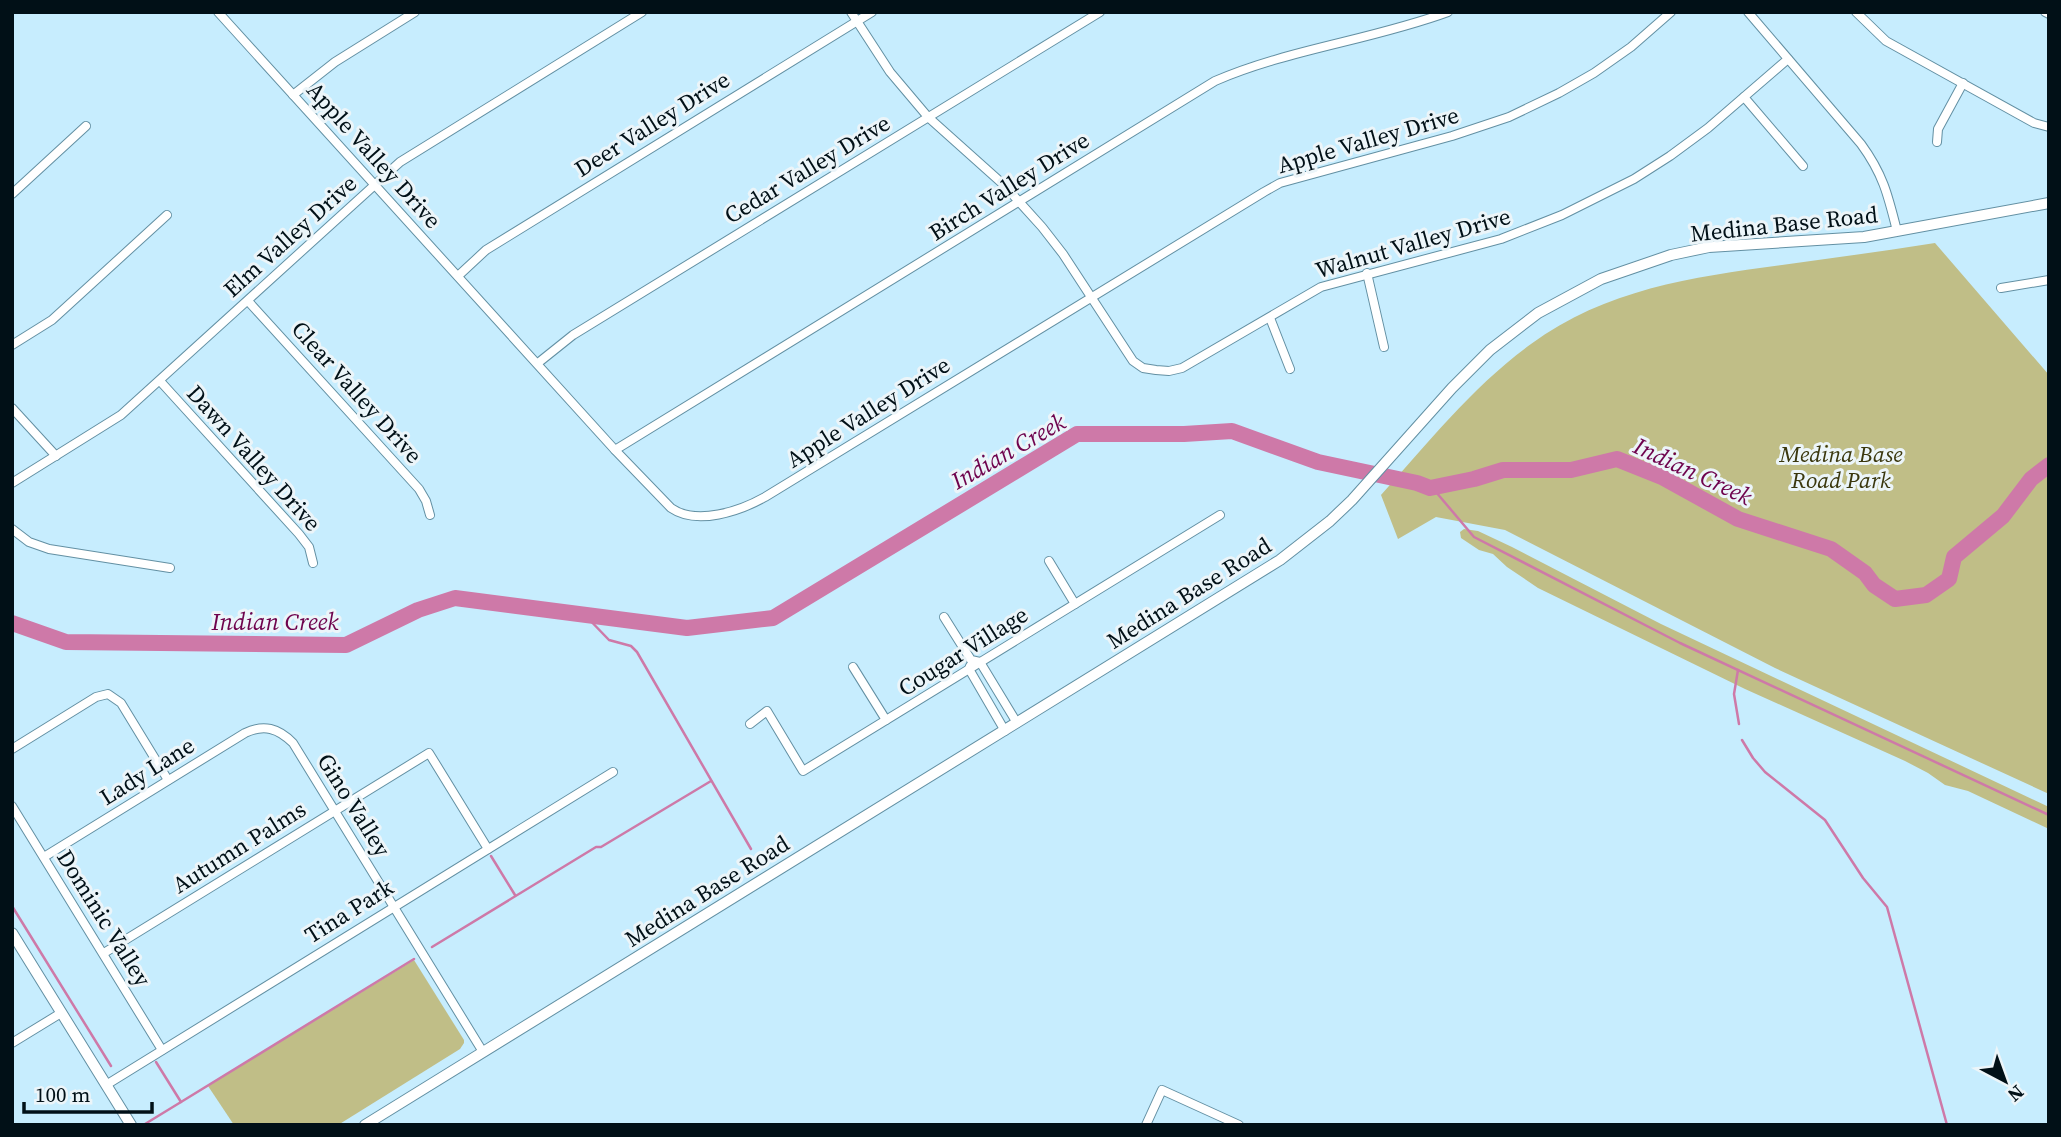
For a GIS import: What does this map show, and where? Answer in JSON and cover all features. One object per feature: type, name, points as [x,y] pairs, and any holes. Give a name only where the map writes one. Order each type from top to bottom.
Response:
[{"type":"street","name":"Apple Valley Drive","points":[[218,12],[615,450],[671,508],[679,514],[694,516],[747,507],[1280,183],[1475,129],[1509,117],[1559,93],[1631,47],[1671,12]]},
{"type":"street","points":[[293,95],[335,62],[415,12]]},
{"type":"street","name":"Elm Valley Drive","points":[[12,483],[121,415],[400,162],[642,12]]},
{"type":"street","name":"Walnut Valley Drive","points":[[851,12],[890,72],[928,117],[1019,201],[1063,254],[1133,361],[1143,368],[1169,371],[1189,365],[1321,287],[1501,239],[1562,215],[1670,156],[1708,128],[1788,59]]},
{"type":"street","name":"Deer Valley Drive","points":[[458,276],[486,250],[872,12]]},
{"type":"street","name":"Cedar Valley Drive","points":[[538,363],[572,335],[1100,12]]},
{"type":"street","name":"Birch Valley Drive","points":[[615,450],[1215,81],[1235,73],[1416,24],[1448,12]]},
{"type":"street","points":[[1748,12],[1877,166],[1897,231]]},
{"type":"street","points":[[1857,13],[1886,41],[2034,122],[2049,127]]},
{"type":"street","points":[[1937,142],[1938,129],[1963,83]]},
{"type":"street","points":[[1744,97],[1803,166]]},
{"type":"street","points":[[12,194],[86,126]]},
{"type":"street","name":"Medina Base Road","points":[[365,1125],[1280,560],[1330,521],[1364,487],[1452,388],[1490,350],[1538,313],[1570,294],[1601,279],[1671,255],[1709,247],[1838,240],[2049,204]]},
{"type":"street","points":[[12,345],[52,320],[167,215]]},
{"type":"street","points":[[1367,273],[1384,347]]},
{"type":"street","points":[[2001,288],[2049,280]]},
{"type":"street","name":"Clear Valley Drive","points":[[248,301],[419,489],[430,515]]},
{"type":"street","points":[[1270,318],[1290,369]]},
{"type":"street","name":"Dawn Valley Drive","points":[[160,382],[299,534],[309,547],[313,563]]},
{"type":"street","points":[[12,408],[56,456]]},
{"type":"street","name":"Cougar Village","points":[[750,724],[766,711],[803,771],[973,664],[1220,515]]},
{"type":"street","points":[[12,529],[29,542],[49,549],[170,568]]},
{"type":"street","points":[[1049,561],[1075,604]]},
{"type":"street","points":[[944,617],[973,664],[1017,723]]},
{"type":"street","points":[[973,664],[1005,731]]},
{"type":"street","points":[[853,667],[886,720]]},
{"type":"street","points":[[12,749],[96,696],[108,694],[121,703],[168,780]]},
{"type":"street","name":"Lady Lane","points":[[44,857],[244,733],[261,728],[273,729]]},
{"type":"street","name":"Gino Valley","points":[[273,729],[281,732],[293,743],[484,1052]]},
{"type":"street","name":"Autumn Palms","points":[[104,953],[429,753],[488,849]]},
{"type":"street","name":"Tina Park","points":[[106,1085],[613,772]]},
{"type":"street","name":"Dominic Valley","points":[[12,806],[162,1050]]},
{"type":"street","points":[[12,933],[131,1125]]},
{"type":"street","points":[[12,1043],[61,1013]]},
{"type":"street","points":[[1146,1125],[1162,1090],[1239,1125]]},
{"type":"green space","name":"Medina Base Road Park","points":[[1935,243],[2049,375],[2049,794],[1775,668],[1505,530],[1436,517],[1398,539],[1381,495],[1452,415],[1490,378],[1531,344],[1560,325],[1620,298],[1683,281]]},
{"type":"green space","points":[[1464,529],[1478,531],[1512,547],[1661,624],[2049,807],[2049,829],[1968,791],[1945,785],[1905,761],[1745,689],[1538,588],[1493,554],[1479,550],[1461,538],[1460,532]]},
{"type":"green space","points":[[414,960],[464,1040],[460,1049],[338,1125],[234,1125],[208,1086]]},
{"type":"waterway","name":"Indian Creek","points":[[12,623],[66,642],[346,645],[418,610],[455,598],[687,628],[773,618],[1077,434],[1232,431],[1318,462],[1430,488],[1503,470],[1571,470],[1617,459],[1662,477],[1738,519],[1831,549],[1895,599],[1926,595],[1949,579],[1954,557],[2003,516],[2031,479],[2049,465]]},
{"type":"waterway","points":[[1430,488],[1474,537],[1680,643],[2049,815]]},
{"type":"waterway","points":[[583,613],[609,640],[631,646],[637,652],[751,849]]},
{"type":"waterway","points":[[1738,670],[1734,694],[1739,724]]},
{"type":"waterway","points":[[1742,740],[1765,772],[1825,820],[1863,878],[1887,907],[1947,1125]]},
{"type":"waterway","points":[[432,947],[711,781]]},
{"type":"waterway","points":[[491,856],[515,895]]},
{"type":"waterway","points":[[12,906],[111,1066]]},
{"type":"waterway","points":[[181,1102],[414,959]]},
{"type":"waterway","points":[[145,1124],[181,1102],[156,1062]]}]
